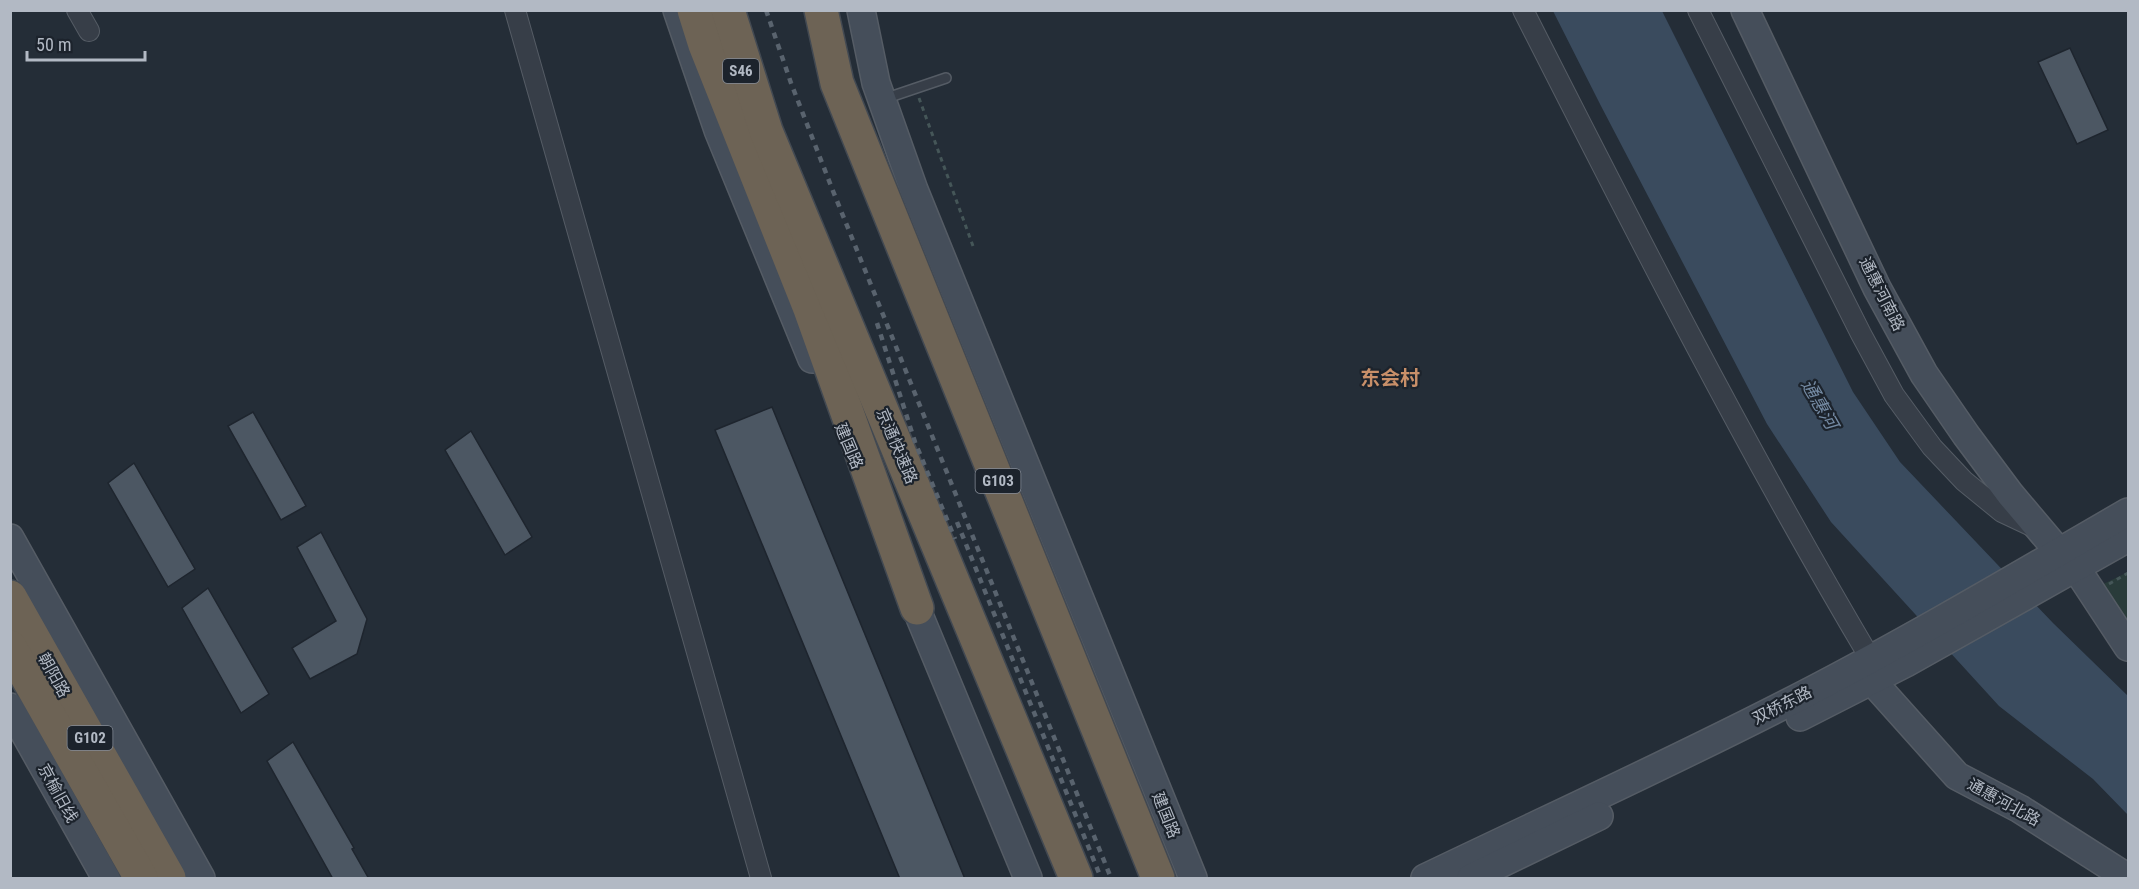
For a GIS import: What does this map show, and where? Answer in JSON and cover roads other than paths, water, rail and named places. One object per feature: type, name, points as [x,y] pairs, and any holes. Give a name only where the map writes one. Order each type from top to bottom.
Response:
[{"type":"highway","points":[[694,10],[705,45],[810,309],[917,608]]},
{"type":"highway","name":"S46","points":[[716,10],[766,131]]},
{"type":"highway","name":"京通快速路","points":[[728,10],[766,131],[1076,879]]},
{"type":"highway","points":[[812,10],[837,83]]},
{"type":"highway","name":"G103","points":[[822,10],[837,83],[1158,879]]},
{"type":"highway","name":"朝阳路","points":[[10,597],[169,879]]},
{"type":"highway","name":"朝阳路","points":[[10,647],[141,879]]},
{"type":"street","points":[[77,10],[88,31]]},
{"type":"street","points":[[515,10],[761,879]]},
{"type":"street","name":"建国路","points":[[677,10],[717,130],[1028,879]]},
{"type":"street","name":"建国路","points":[[861,10],[876,83],[914,190],[1193,879]]},
{"type":"street","points":[[1523,10],[1662,285],[1808,553],[1885,662]]},
{"type":"street","points":[[1698,10],[1894,395],[1932,447],[1964,481],[2002,512],[2041,530]]},
{"type":"street","name":"通惠河南路","points":[[1745,10],[1877,288],[1924,374],[2010,494],[2041,530],[2058,566],[2128,647]]},
{"type":"street","name":"双桥东路","points":[[2058,566],[2128,512]]},
{"type":"street","points":[[10,538],[201,879]]},
{"type":"street","name":"双桥东路","points":[[1471,879],[1885,662],[2058,566],[2128,538]]},
{"type":"street","name":"双桥东路","points":[[1425,879],[1718,738],[1885,662]]},
{"type":"street","name":"通惠河北路","points":[[1885,662],[1957,776],[2020,809],[2128,878]]},
{"type":"street","name":"京榆旧线","points":[[10,707],[106,879]]},
{"type":"lane","points":[[882,99],[946,78]]},
{"type":"water","name":"通惠河","points":[[1553,11],[1662,11],[1853,392],[1900,462],[2053,623],[2128,696],[2128,815],[2093,779],[1999,706],[1831,522],[1767,424]]},
{"type":"railway","points":[[766,10],[791,83],[833,191],[1111,878]]},
{"type":"railway","points":[[877,323],[915,442],[955,539]]},
{"type":"railway","points":[[957,522],[1101,878]]},
{"type":"district","name":"东会村","points":[[1390,378]]}]
